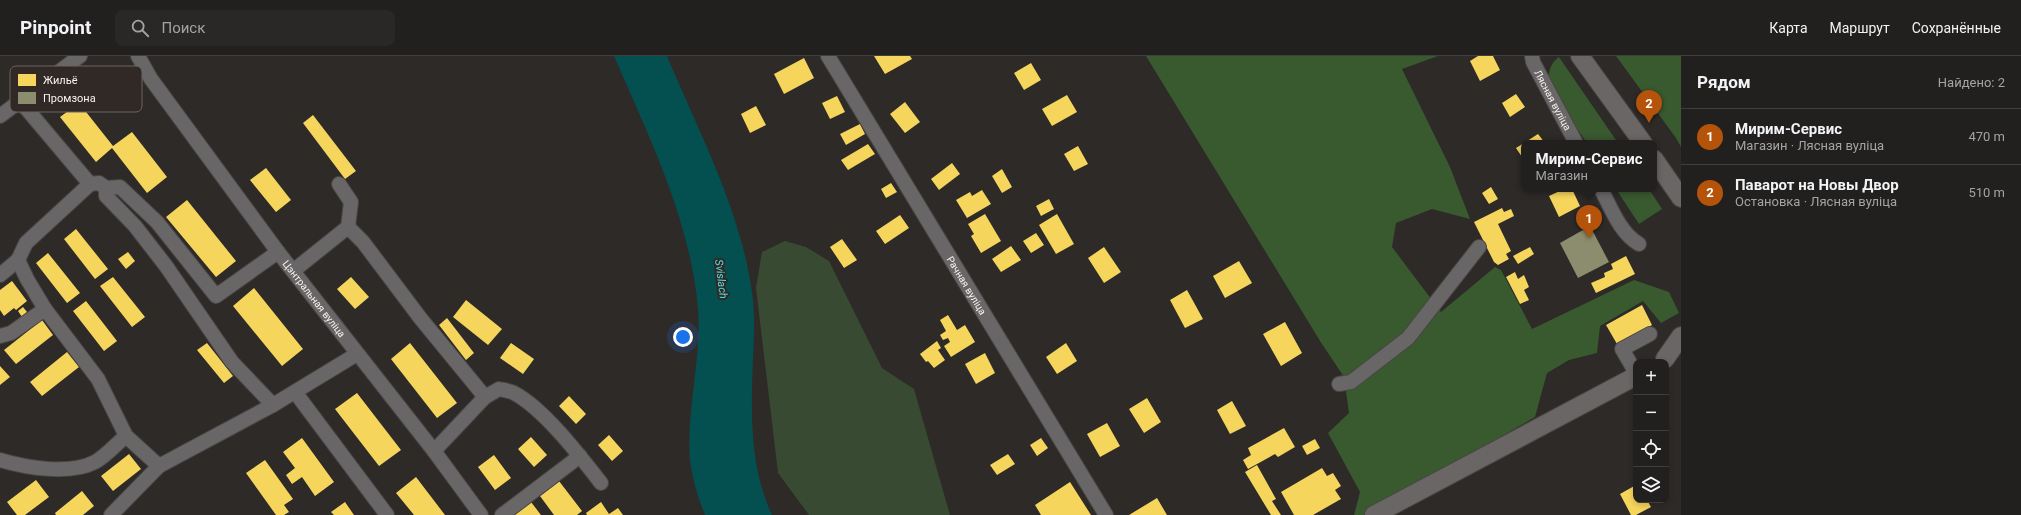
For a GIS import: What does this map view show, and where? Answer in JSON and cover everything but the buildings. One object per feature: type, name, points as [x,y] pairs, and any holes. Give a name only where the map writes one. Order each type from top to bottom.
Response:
[{"type":"main road","points":[[1580,56],[1640,140]]},
{"type":"main road","points":[[1657,163],[1681,198]]},
{"type":"main road","points":[[1668,358],[1681,336]]},
{"type":"main road","points":[[1374,515],[1633,376]]},
{"type":"street","points":[[67,66],[80,56]]},
{"type":"street","name":"Цэнтральная вуліца","points":[[138,56],[151,79],[292,271],[434,451],[481,515]]},
{"type":"street","name":"Рачная вуліца","points":[[828,56],[1106,515]]},
{"type":"street","name":"Лясная вуліца","points":[[1532,56],[1533,62],[1574,140]]},
{"type":"street","points":[[0,116],[10,108]]},
{"type":"street","points":[[29,112],[90,184]]},
{"type":"street","points":[[0,275],[18,260],[26,243],[90,184],[99,183],[106,188],[120,187],[152,217],[216,296],[278,252]]},
{"type":"street","points":[[292,271],[348,227],[351,202],[339,184]]},
{"type":"street","points":[[106,188],[106,196],[135,226],[166,266],[232,362],[273,405]]},
{"type":"street","points":[[1603,192],[1622,229],[1632,240],[1639,244]]},
{"type":"street","points":[[348,227],[363,242],[421,319],[484,398]]},
{"type":"street","points":[[1339,384],[1352,382],[1408,338],[1479,247]]},
{"type":"street","points":[[18,260],[27,279],[45,309],[98,379],[126,436],[159,466]]},
{"type":"street","points":[[0,336],[11,333],[45,309]]},
{"type":"street","points":[[1633,369],[1622,349],[1650,334]]},
{"type":"street","points":[[112,515],[159,466],[273,405],[357,354]]},
{"type":"street","points":[[434,451],[484,398],[499,388],[513,392],[533,406],[580,456],[601,484]]},
{"type":"street","points":[[295,392],[387,515]]},
{"type":"street","points":[[0,460],[58,470],[80,469],[96,462],[126,436]]},
{"type":"street","points":[[502,515],[580,456]]},
{"type":"green space","points":[[1146,56],[1438,56],[1402,69],[1450,167],[1470,219],[1432,209],[1396,223],[1392,247],[1441,312],[1495,267],[1501,270],[1532,329],[1634,280],[1669,292],[1679,313],[1661,323],[1643,301],[1600,326],[1597,353],[1569,360],[1547,373],[1535,417],[1365,515],[1354,515],[1360,492],[1328,433],[1349,413],[1344,377],[1320,341]]},
{"type":"green space","points":[[1616,56],[1681,56],[1681,147],[1676,138]]},
{"type":"green space","points":[[1559,57],[1616,140],[1585,140],[1559,102],[1551,87],[1549,74],[1551,66]]},
{"type":"green space","points":[[1618,192],[1651,192],[1662,209],[1639,224]]},
{"type":"green space","points":[[785,241],[806,247],[829,261],[882,368],[914,389],[950,515],[809,515],[778,473],[756,288],[762,252]]},
{"type":"water","name":"Svislach","points":[[614,56],[667,56],[719,175],[730,206],[748,268],[753,300],[753,438],[759,477],[764,496],[772,515],[705,515],[700,501],[691,467],[689,441],[699,327],[694,275],[677,211],[666,179]]},
{"type":"place","name":"Паварот на Новы Двор","points":[[1649,123]]},
{"type":"place","name":"Мирим-Сервис","points":[[1589,238]]}]
